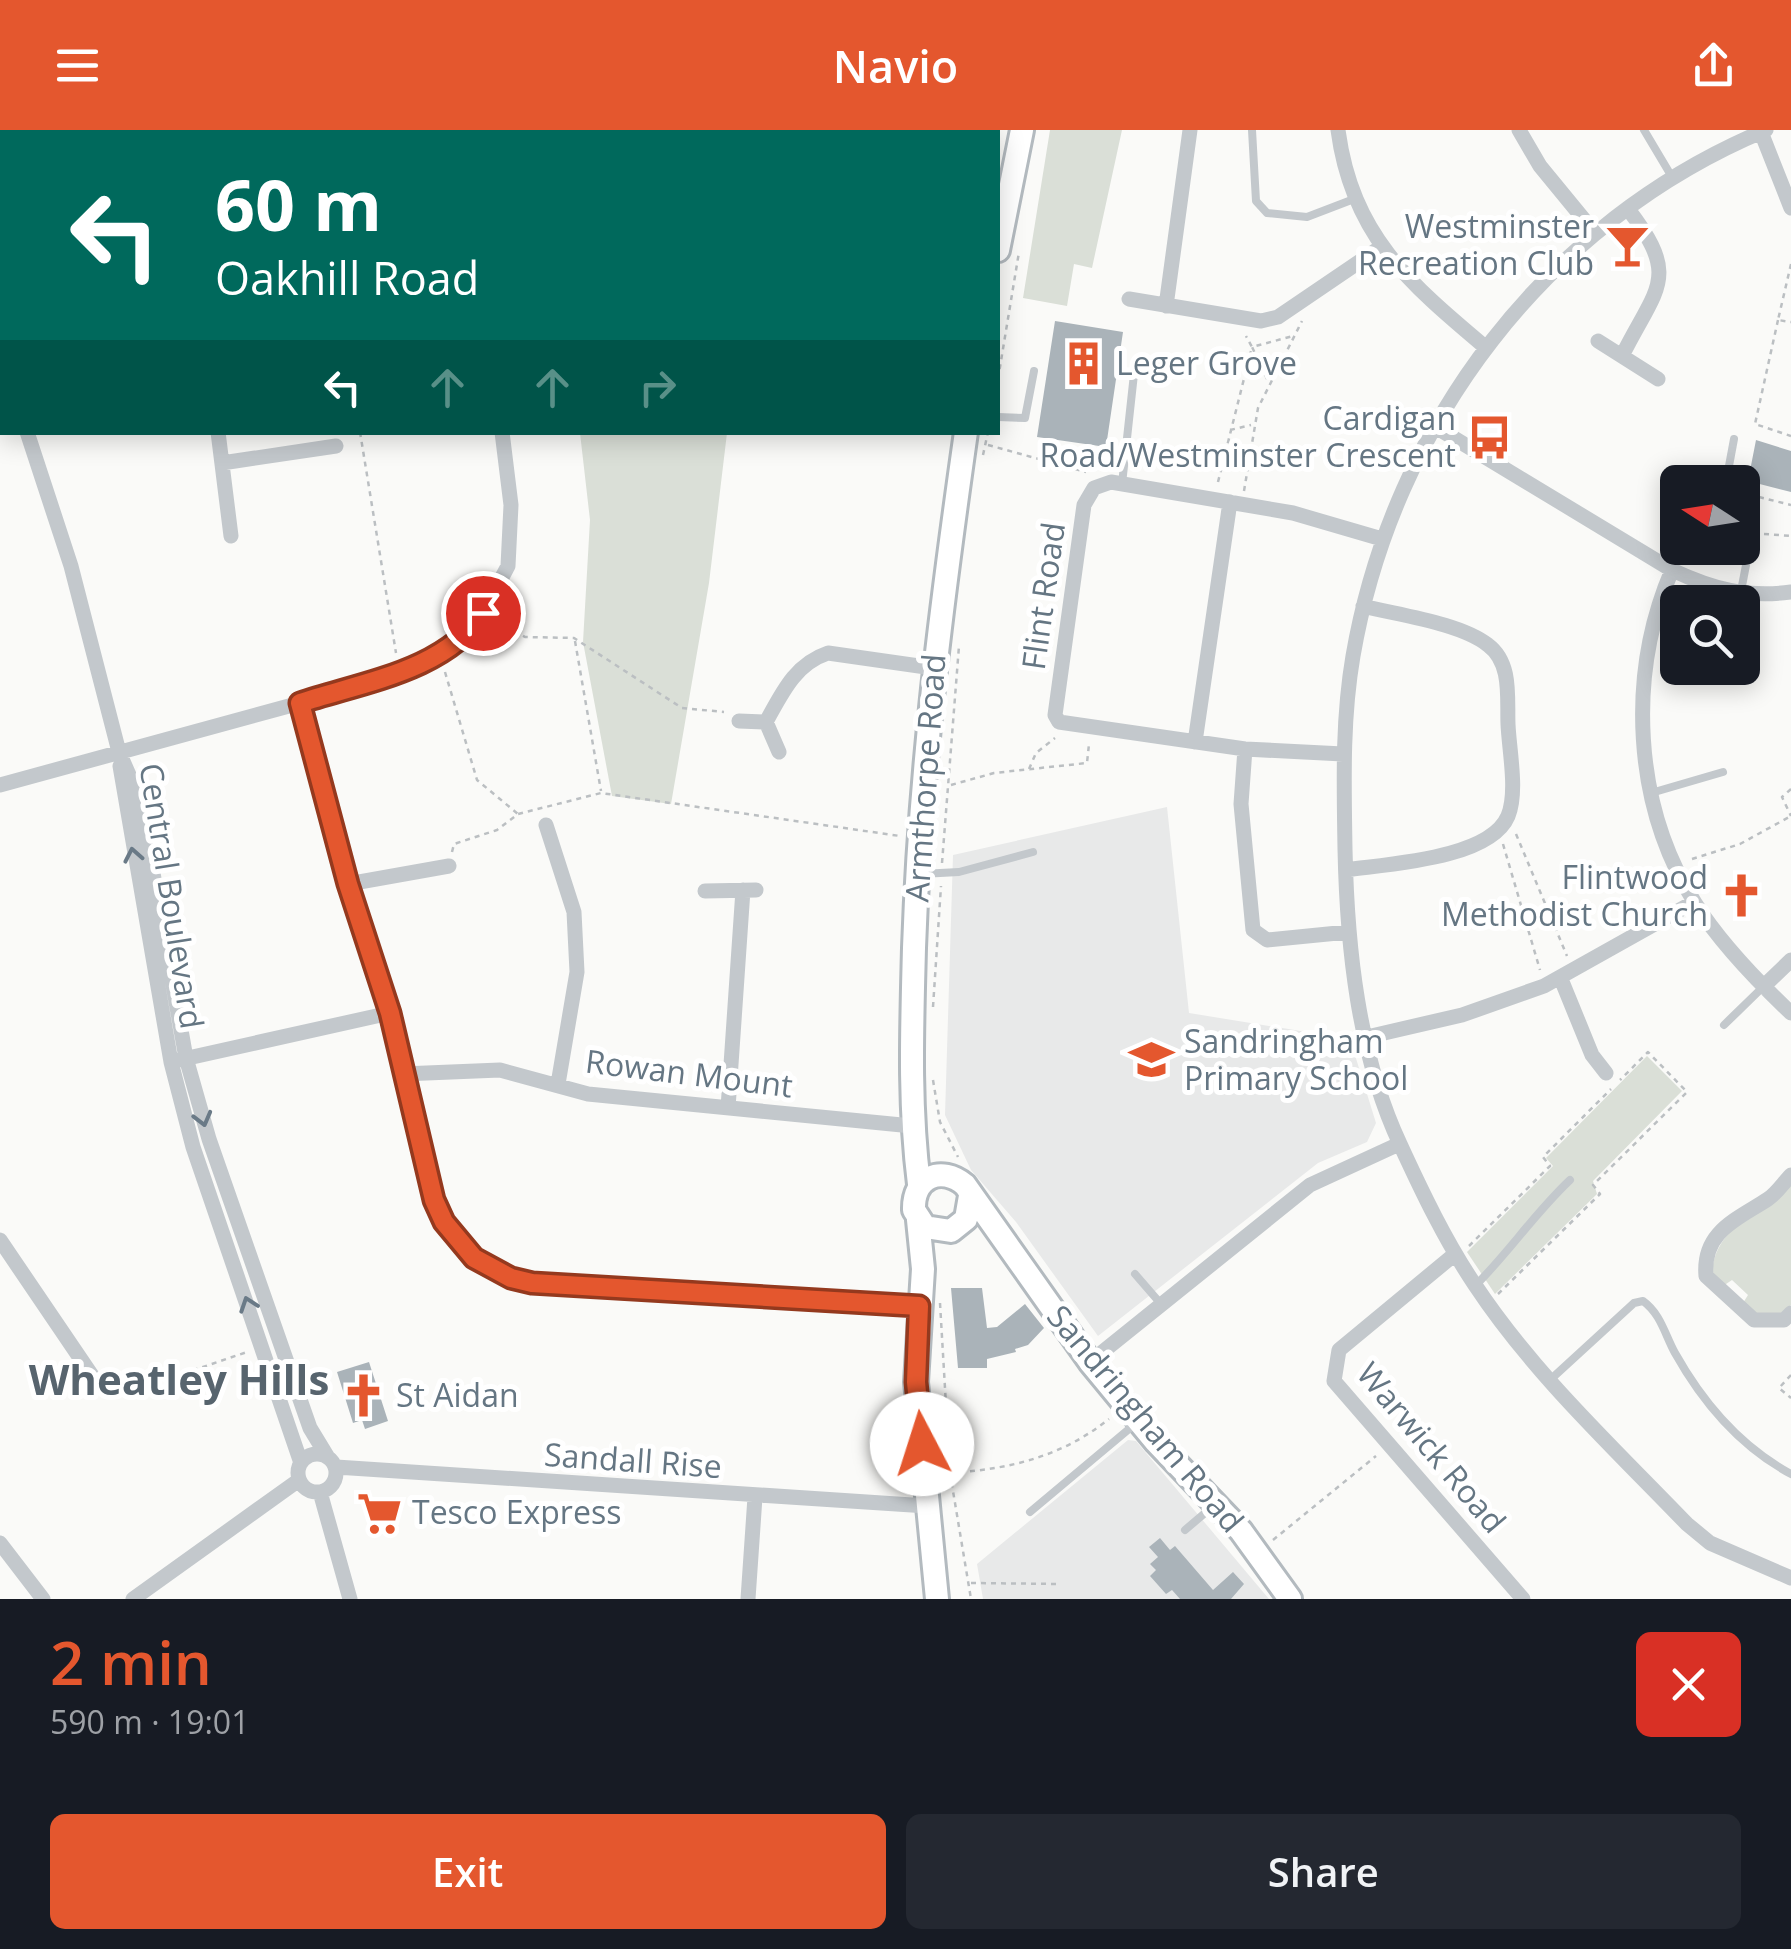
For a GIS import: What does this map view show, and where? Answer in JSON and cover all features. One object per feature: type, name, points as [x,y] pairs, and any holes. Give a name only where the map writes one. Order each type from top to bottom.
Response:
[{"type":"street","points":[[1002,208],[1022,130]]},
{"type":"street","points":[[1166,306],[1190,130]]},
{"type":"street","points":[[1338,130],[1354,199],[1381,247],[1414,288],[1486,347]]},
{"type":"street","points":[[1520,130],[1540,166],[1595,233]]},
{"type":"street","points":[[1791,208],[1760,132],[1672,177],[1595,233],[1528,296],[1486,347],[1412,466],[1382,539],[1352,658],[1344,754],[1348,932],[1367,1037],[1399,1144],[1456,1256],[1488,1304],[1550,1380],[1710,1544],[1791,1578]]},
{"type":"street","points":[[1622,356],[1659,283],[1661,266],[1650,238],[1628,209]]},
{"type":"street","points":[[1129,299],[1261,321],[1278,317],[1381,247]]},
{"type":"street","points":[[1598,342],[1658,379]]},
{"type":"street","points":[[1434,426],[1672,570],[1705,585]]},
{"type":"street","points":[[28,435],[71,566],[119,752]]},
{"type":"street","points":[[218,435],[230,536]]},
{"type":"street","points":[[0,785],[300,703],[441,656],[463,640],[483,613],[508,566],[512,536],[502,435]]},
{"type":"street","name":"Armthorpe Road","points":[[920,1184],[912,1126],[916,838],[933,668],[976,438]]},
{"type":"street","points":[[222,463],[336,446]]},
{"type":"street","points":[[1116,483],[1293,513],[1382,539]]},
{"type":"street","name":"Flint Road","points":[[1073,724],[1058,722],[1055,716],[1084,505],[1094,488],[1116,483]]},
{"type":"street","points":[[1195,742],[1229,502]]},
{"type":"street","points":[[1672,570],[1646,658],[1642,706],[1651,793],[1675,864],[1694,902],[1764,987],[1791,1013]]},
{"type":"street","points":[[1760,594],[1791,592]]},
{"type":"street","points":[[1346,870],[1416,860],[1482,843],[1498,831],[1509,815],[1503,662],[1488,645],[1474,637],[1363,606]]},
{"type":"street","points":[[766,722],[802,665],[828,653],[933,668]]},
{"type":"street","points":[[300,703],[348,884],[390,1013],[402,1074],[444,1222],[474,1258],[501,1273],[532,1283],[919,1306]]},
{"type":"street","points":[[738,721],[766,722]]},
{"type":"street","points":[[766,722],[779,752]]},
{"type":"street","points":[[1073,724],[1245,749],[1344,754]]},
{"type":"street","points":[[1245,749],[1241,804],[1252,930],[1267,940],[1348,932]]},
{"type":"street","name":"Central Boulevard","points":[[119,752],[140,800],[161,904],[179,1060]]},
{"type":"street","name":"Central Boulevard","points":[[119,752],[122,801],[179,1060],[300,1471]]},
{"type":"street","points":[[546,826],[574,912],[578,972],[558,1084]]},
{"type":"street","points":[[348,884],[450,866]]},
{"type":"street","points":[[705,891],[749,890],[728,1108]]},
{"type":"street","points":[[1367,1037],[1462,1014],[1544,986],[1694,902]]},
{"type":"street","points":[[144,906],[161,904]]},
{"type":"street","points":[[1764,987],[1791,960]]},
{"type":"street","points":[[1567,975],[1592,1055],[1606,1073]]},
{"type":"street","points":[[179,1060],[390,1013]]},
{"type":"street","name":"Rowan Mount","points":[[402,1074],[500,1070],[588,1094],[912,1126]]},
{"type":"street","points":[[912,1126],[956,1173],[970,1196],[970,1208],[923,1274]]},
{"type":"street","points":[[1090,1362],[1310,1185],[1399,1144]]},
{"type":"street","points":[[937,1599],[916,1382],[923,1274],[913,1197],[920,1184],[930,1177],[956,1173]]},
{"type":"street","points":[[1791,1175],[1768,1200],[1746,1208],[1714,1241],[1705,1262],[1706,1276],[1754,1320],[1784,1320],[1791,1313]]},
{"type":"street","name":"Sandringham Road","points":[[970,1196],[1090,1362],[1257,1552],[1290,1599]]},
{"type":"street","points":[[918,1220],[930,1230],[955,1228],[999,1240]]},
{"type":"street","points":[[0,1240],[95,1380]]},
{"type":"street","name":"Central Boulevard","points":[[238,1252],[310,1428],[331,1462]]},
{"type":"street","name":"Warwick Road","points":[[1456,1256],[1338,1350],[1334,1380],[1524,1599]]},
{"type":"street","points":[[133,1599],[300,1471],[312,1454],[331,1462],[334,1481],[320,1492]]},
{"type":"street","name":"Sandall Rise","points":[[331,1462],[755,1498],[927,1506]]},
{"type":"street","points":[[300,1471],[306,1488],[320,1492]]},
{"type":"street","points":[[320,1492],[350,1599]]},
{"type":"street","points":[[748,1599],[755,1498]]},
{"type":"street","points":[[0,1543],[42,1599]]},
{"type":"lane","points":[[1252,130],[1256,201],[1267,213],[1307,217],[1354,199]]},
{"type":"lane","points":[[1644,130],[1672,177]]},
{"type":"lane","points":[[1000,417],[1025,418],[1034,371]]},
{"type":"lane","points":[[1116,483],[1134,374]]},
{"type":"lane","points":[[1729,465],[1734,439]]},
{"type":"lane","points":[[1651,793],[1723,772]]},
{"type":"lane","points":[[916,874],[942,873],[1033,852]]},
{"type":"lane","points":[[1724,1025],[1764,987]]},
{"type":"lane","points":[[1475,1286],[1506,1256],[1535,1214],[1570,1180]]},
{"type":"lane","points":[[1136,1274],[1161,1304]]},
{"type":"lane","points":[[1550,1380],[1634,1303],[1643,1301],[1731,1431],[1762,1458],[1791,1474]]},
{"type":"lane","points":[[1030,1512],[1132,1413]]},
{"type":"lane","points":[[1184,1530],[1216,1504]]},
{"type":"path","points":[[1791,264],[1755,424],[1791,436]]},
{"type":"path","points":[[1229,502],[1269,382],[1316,293]]},
{"type":"path","points":[[1778,320],[1791,322]]},
{"type":"path","points":[[1261,321],[1246,336],[1269,382]]},
{"type":"path","points":[[1252,348],[1294,336]]},
{"type":"path","points":[[1229,502],[1230,430],[1252,348]]},
{"type":"path","points":[[1230,430],[1252,424]]},
{"type":"path","points":[[360,435],[398,670]]},
{"type":"path","points":[[976,438],[1116,483]]},
{"type":"path","points":[[976,438],[982,460]]},
{"type":"path","points":[[1760,498],[1791,505]]},
{"type":"path","points":[[1760,534],[1791,536]]},
{"type":"path","points":[[483,613],[525,637],[574,638],[682,708],[730,712],[738,721]]},
{"type":"path","points":[[932,1024],[960,634]]},
{"type":"path","points":[[574,638],[601,793]]},
{"type":"path","points":[[441,656],[476,780],[518,814]]},
{"type":"path","points":[[1028,771],[1036,753],[1073,724]]},
{"type":"path","points":[[948,786],[994,773],[1087,763],[1090,727]]},
{"type":"path","points":[[1675,864],[1740,844],[1791,816],[1782,797],[1791,789]]},
{"type":"path","points":[[450,866],[454,844],[497,830],[518,814],[601,793],[916,838]]},
{"type":"path","points":[[1509,815],[1567,975]]},
{"type":"path","points":[[1498,831],[1544,986]]},
{"type":"path","points":[[1456,1256],[1550,1166],[1543,1157],[1648,1052],[1687,1092],[1593,1185],[1600,1194],[1488,1304]]},
{"type":"path","points":[[932,1079],[956,1173]]},
{"type":"path","points":[[923,1274],[943,1307],[950,1473],[971,1599]]},
{"type":"path","points":[[95,1380],[184,1380],[188,1372],[263,1347]]},
{"type":"path","points":[[1791,1376],[1779,1388],[1791,1398]]},
{"type":"path","points":[[950,1473],[1022,1466],[1132,1413]]},
{"type":"path","points":[[1257,1552],[1388,1446]]},
{"type":"path","points":[[968,1583],[1060,1584]]},
{"type":"shaded area","points":[[1050,130],[1122,130],[1092,268],[1074,264],[1067,306],[1023,298]]},
{"type":"shaded area","points":[[580,435],[727,435],[709,583],[671,804],[612,796],[583,642],[590,520]]},
{"type":"shaded area","name":"Sandringham Primary School","points":[[1167,807],[1189,1013],[1350,1039],[1376,1123],[1367,1142],[1318,1163],[1098,1336],[1016,1222],[971,1170],[945,1115],[953,855]]},
{"type":"shaded area","points":[[1647,1056],[1682,1091],[1593,1181],[1597,1194],[1495,1294],[1467,1252],[1553,1166],[1546,1158]]},
{"type":"shaded area","points":[[1791,1183],[1791,1305],[1776,1317],[1752,1314],[1743,1303],[1748,1295],[1732,1280],[1723,1286],[1713,1277],[1714,1262],[1727,1235],[1738,1223]]},
{"type":"shaded area","points":[[1128,1440],[1136,1441],[1269,1599],[983,1599],[977,1564]]},
{"type":"building","name":"Leger Grove","points":[[1055,321],[1123,332],[1106,447],[1037,437]]},
{"type":"building","points":[[1756,440],[1791,451],[1791,492],[1760,484],[1760,465],[1751,465]]},
{"type":"building","points":[[951,1288],[982,1288],[987,1328],[997,1327],[1025,1304],[1044,1328],[1016,1352],[987,1359],[987,1368],[958,1368]]},
{"type":"building","name":"St Aidan","points":[[369,1362],[388,1421],[365,1429],[362,1420],[353,1423],[337,1372]]},
{"type":"building","points":[[1160,1538],[1170,1550],[1175,1546],[1213,1590],[1233,1572],[1244,1584],[1231,1599],[1180,1599],[1172,1590],[1166,1594],[1150,1576],[1156,1570],[1150,1564],[1158,1557],[1149,1547]]},
{"type":"place","name":"Westminster Recreation Club","points":[[1627,245]]},
{"type":"place","name":"Leger Grove","points":[[1083,364]]},
{"type":"place","name":"Cardigan Road/Westminster Crescent","points":[[1489,437]]},
{"type":"place","name":"Flintwood Methodist Church","points":[[1741,896]]},
{"type":"place","name":"Sandringham Primary School","points":[[1151,1060]]},
{"type":"place","name":"St Aidan","points":[[363,1396]]},
{"type":"place","name":"Tesco Express","points":[[379,1513]]},
{"type":"district","name":"Wheatley Hills","points":[[179,1380]]},
{"type":"route","points":[[483,613],[463,640],[441,656],[300,703],[348,884],[390,1013],[434,1200],[444,1222],[474,1258],[511,1278],[532,1283],[919,1306],[916,1382],[922,1444]]}]
